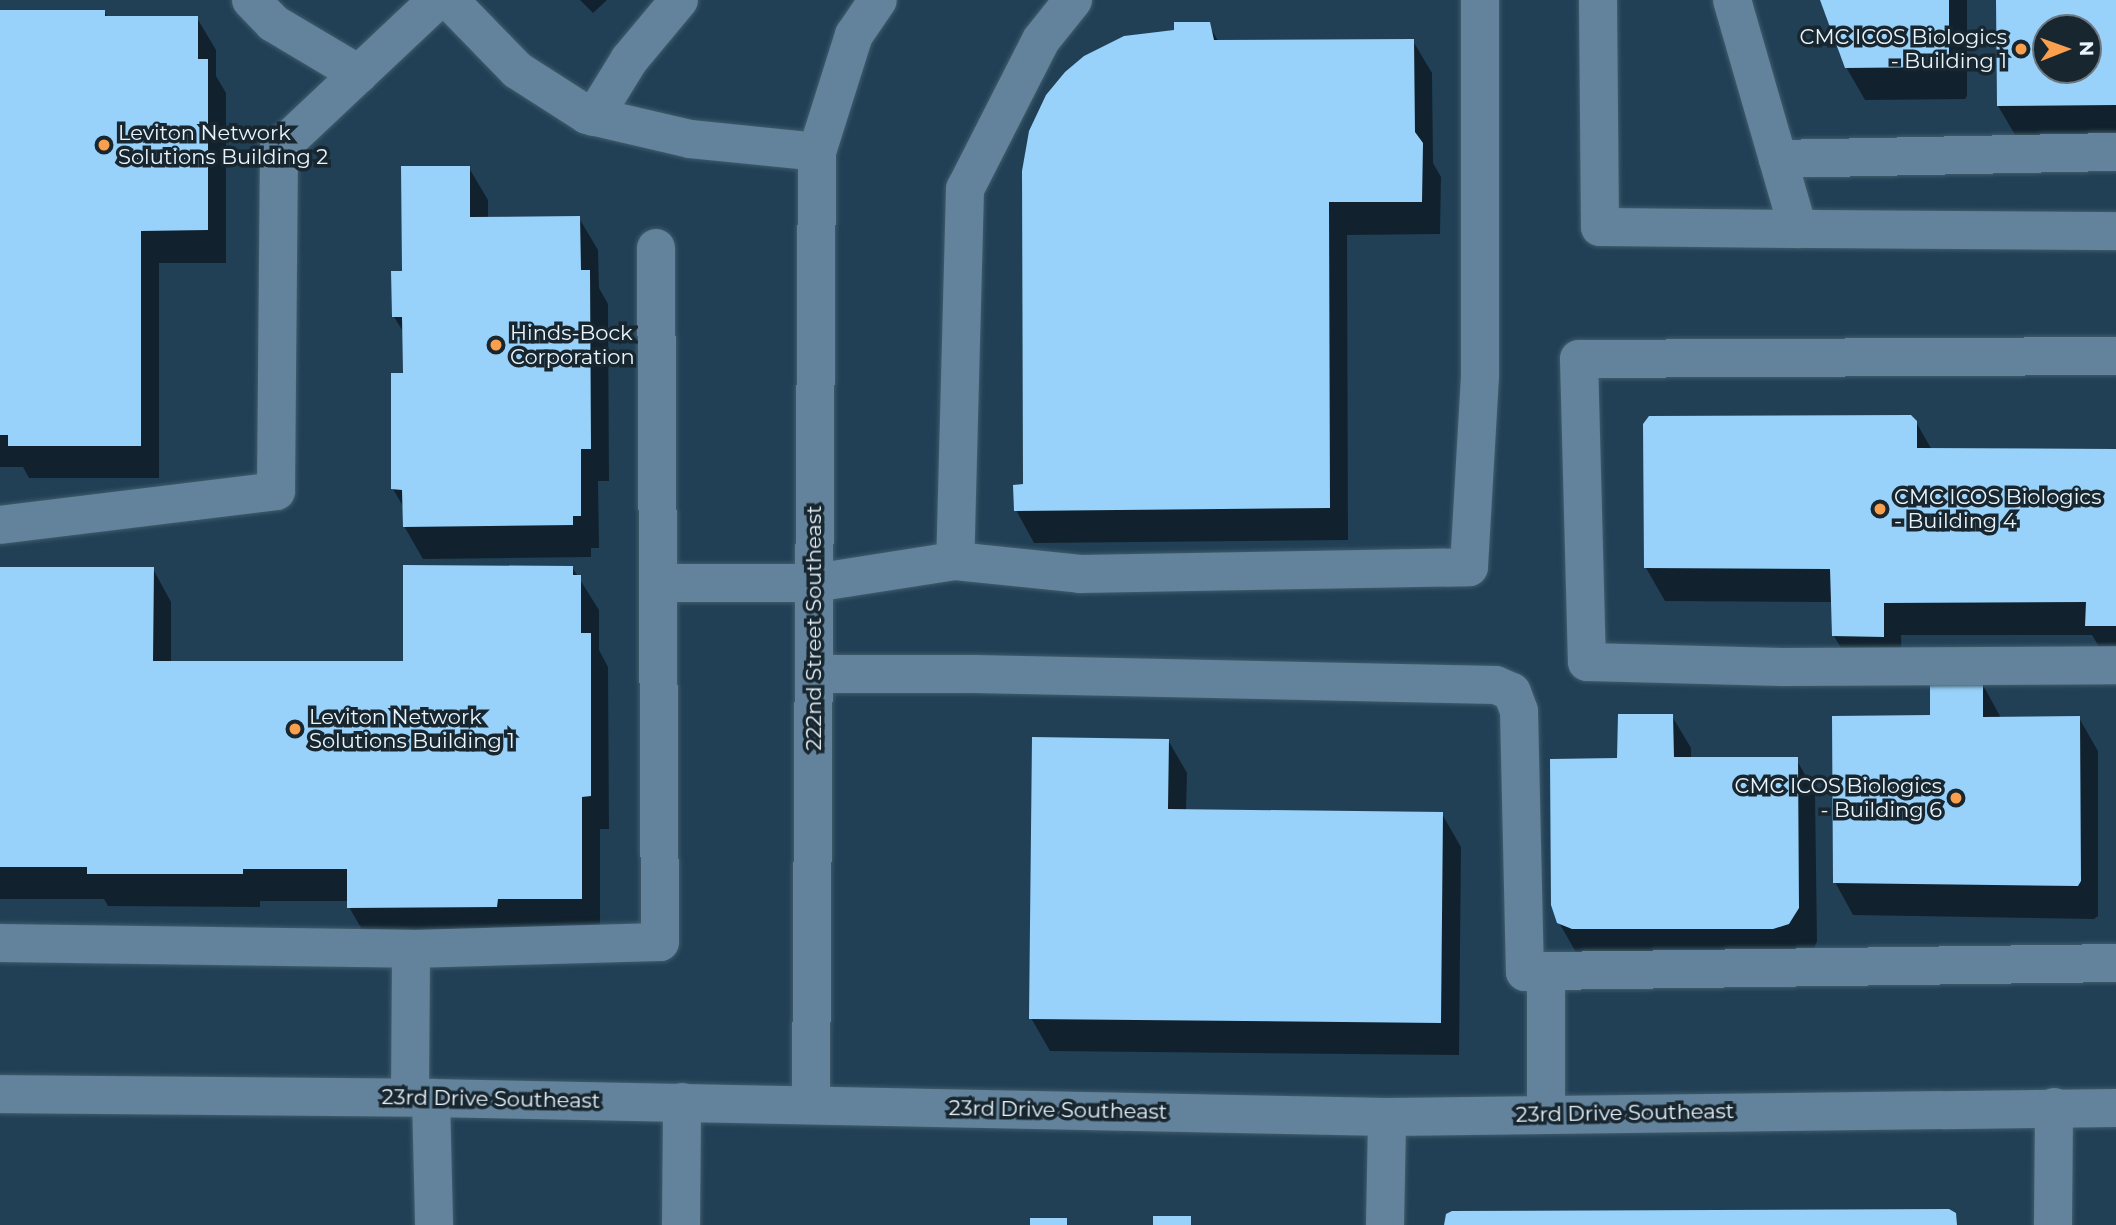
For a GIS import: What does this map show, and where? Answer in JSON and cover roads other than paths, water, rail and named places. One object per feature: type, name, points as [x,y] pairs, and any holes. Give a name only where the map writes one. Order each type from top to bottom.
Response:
[{"type":"street","points":[[251,0],[273,23],[359,74]]},
{"type":"street","points":[[0,525],[276,491],[279,149],[438,0]]},
{"type":"street","points":[[449,0],[517,70],[594,117],[690,139],[817,152]]},
{"type":"street","points":[[594,117],[629,60],[679,0]]},
{"type":"street","name":"222nd Street Southeast","points":[[811,1104],[817,152],[854,35],[878,0]]},
{"type":"street","points":[[955,561],[965,189],[1041,40],[1073,0]]},
{"type":"street","points":[[659,583],[814,583],[955,561],[1080,574],[1469,567],[1480,376],[1480,0]]},
{"type":"street","points":[[1598,0],[1600,227],[2116,231]]},
{"type":"street","points":[[1732,0],[1798,229]]},
{"type":"street","points":[[1778,159],[2116,152]]},
{"type":"street","points":[[0,943],[411,948],[660,942],[656,248]]},
{"type":"street","points":[[2116,356],[1580,359],[1587,662],[1782,667],[2116,665]]},
{"type":"street","points":[[814,674],[974,674],[1496,685],[1512,692],[1519,711],[1525,972],[2116,963]]},
{"type":"street","points":[[411,948],[421,1098],[434,1225]]},
{"type":"street","points":[[1546,971],[1546,1114]]},
{"type":"street","name":"23rd Drive Southeast","points":[[0,1094],[811,1104],[1387,1117],[2116,1108]]},
{"type":"street","points":[[681,1225],[682,1102]]},
{"type":"street","points":[[2053,1225],[2054,1107]]},
{"type":"street","points":[[1385,1225],[1387,1117]]},
{"type":"place","name":"CMC ICOS Biologics - Building 1","points":[[2021,49]]},
{"type":"place","name":"Leviton Network Solutions Building 2","points":[[104,145]]},
{"type":"place","name":"Hinds-Bock Corporation","points":[[496,345]]},
{"type":"place","name":"CMC ICOS Biologics - Building 4","points":[[1880,509]]},
{"type":"place","name":"Leviton Network Solutions Building 1","points":[[295,729]]},
{"type":"place","name":"CMC ICOS Biologics - Building 6","points":[[1956,798]]}]
